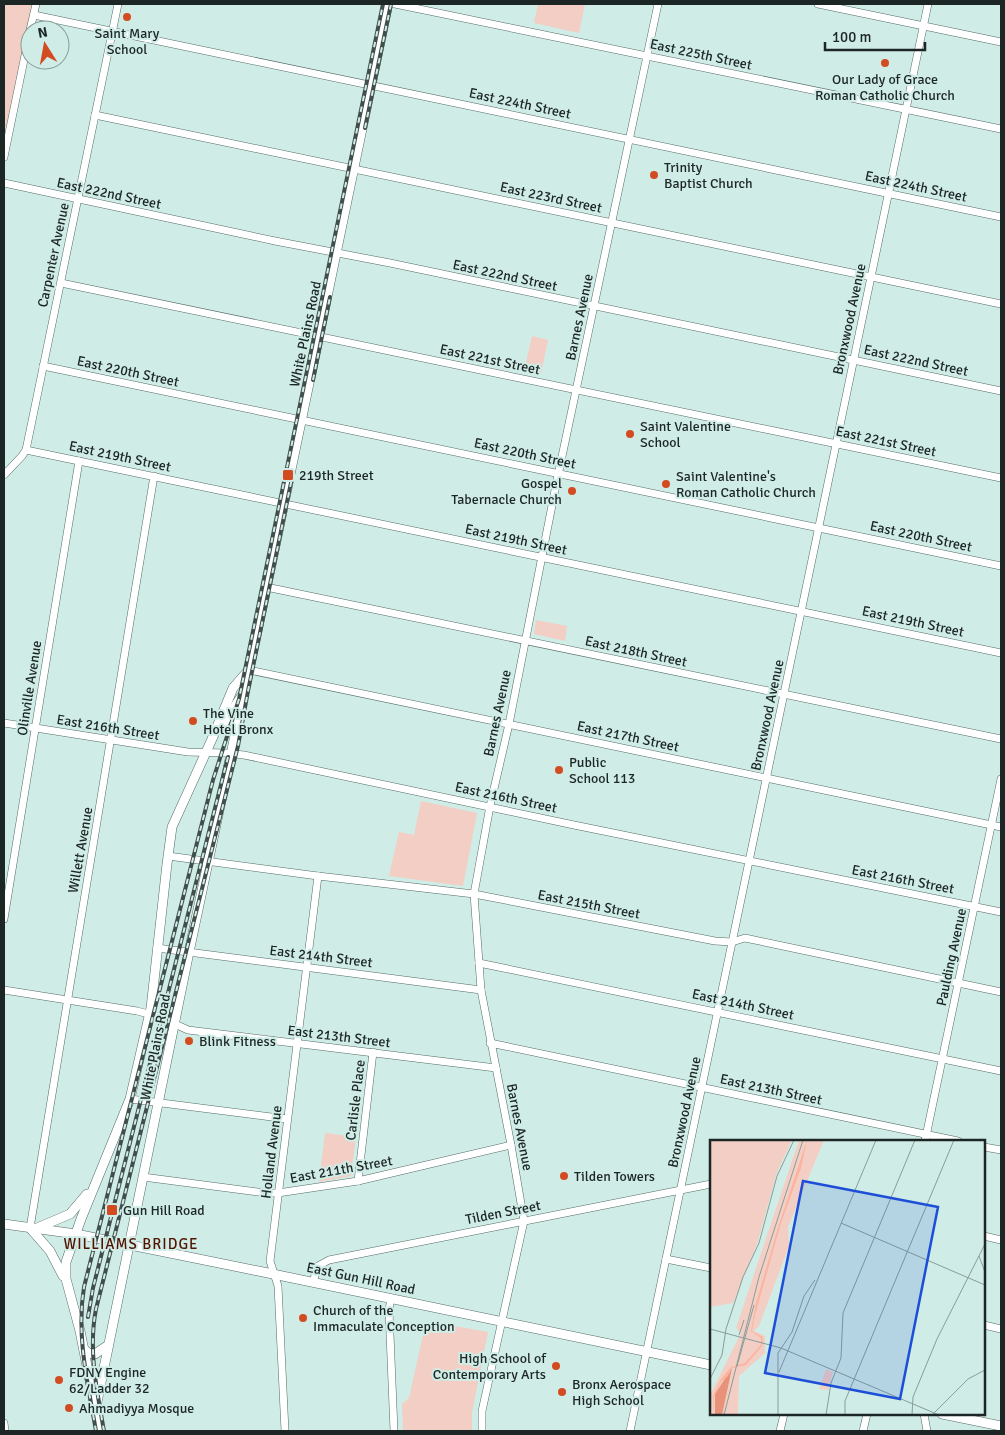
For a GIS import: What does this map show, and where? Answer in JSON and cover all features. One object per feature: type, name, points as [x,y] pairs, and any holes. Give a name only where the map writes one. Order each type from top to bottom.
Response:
[{"type":"main road","name":"White Plains Road","points":[[96,1407],[188,952],[388,4]]},
{"type":"main road","name":"White Plains Road","points":[[100,1431],[84,1349],[67,1284],[66,1262],[94,1186],[130,1098],[150,1014],[172,827],[233,688],[249,670]]},
{"type":"main road","name":"White Plains Road","points":[[212,739],[244,693]]},
{"type":"main road","points":[[67,1284],[50,1251],[32,1228],[70,1214],[94,1186]]},
{"type":"main road","name":"East Gun Hill Road","points":[[4,1224],[76,1234],[710,1366]]},
{"type":"main road","points":[[84,1349],[93,1355],[99,1353],[107,1346]]},
{"type":"main road","points":[[947,1415],[1001,1426]]},
{"type":"street","points":[[33,20],[36,4]]},
{"type":"street","name":"Carpenter Avenue","points":[[4,475],[26,450],[118,4]]},
{"type":"street","name":"East 225th Street","points":[[395,4],[1001,129]]},
{"type":"street","name":"Barnes Avenue","points":[[482,1431],[482,1411],[524,1221],[481,990],[474,894],[524,640],[658,4]]},
{"type":"street","points":[[818,4],[1001,42]]},
{"type":"street","name":"Bronxwood Avenue","points":[[630,1431],[928,4]]},
{"type":"street","name":"East 224th Street","points":[[34,15],[1001,216]]},
{"type":"street","points":[[4,157],[22,70]]},
{"type":"street","name":"East 223rd Street","points":[[95,115],[1001,304]]},
{"type":"street","name":"East 222nd Street","points":[[4,183],[1001,391]]},
{"type":"street","name":"East 221st Street","points":[[61,283],[1001,478]]},
{"type":"street","name":"East 220th Street","points":[[43,366],[1001,566]]},
{"type":"street","name":"East 219th Street","points":[[26,450],[1001,653]]},
{"type":"street","name":"Olinville Avenue","points":[[4,919],[80,461]]},
{"type":"street","name":"Willett Avenue","points":[[32,1228],[67,999],[154,476]]},
{"type":"street","name":"East 218th Street","points":[[266,587],[1001,739]]},
{"type":"street","name":"East 217th Street","points":[[249,670],[1001,827]]},
{"type":"street","name":"East 216th Street","points":[[4,723],[188,752],[231,753],[1001,912]]},
{"type":"street","name":"Paulding Avenue","points":[[926,1138],[1001,779]]},
{"type":"street","name":"East 215th Street","points":[[168,856],[474,894],[715,942],[732,942],[745,938],[1001,992]]},
{"type":"street","name":"Holland Avenue","points":[[285,1431],[278,1286],[270,1261],[318,876]]},
{"type":"street","name":"East 214th Street","points":[[157,948],[481,990]]},
{"type":"street","name":"East 214th Street","points":[[479,963],[1001,1070]]},
{"type":"street","name":"East 213th Street","points":[[4,990],[150,1014],[188,1030],[496,1068]]},
{"type":"street","name":"East 213th Street","points":[[490,1043],[702,1087],[926,1138],[947,1140]]},
{"type":"street","name":"Carlisle Place","points":[[358,1181],[373,1052]]},
{"type":"street","points":[[130,1098],[287,1118]]},
{"type":"street","name":"East 211th Street","points":[[143,1177],[265,1193],[278,1193],[358,1181],[511,1145]]},
{"type":"street","points":[[985,1147],[1001,1150]]},
{"type":"street","name":"Tilden Street","points":[[313,1282],[318,1266],[329,1260],[710,1184]]},
{"type":"street","points":[[985,1236],[1001,1240]]},
{"type":"street","points":[[666,1259],[710,1268]]},
{"type":"street","points":[[391,1298],[389,1310],[394,1431]]},
{"type":"street","points":[[985,1325],[1001,1329]]},
{"type":"street","points":[[780,1431],[784,1415]]},
{"type":"street","points":[[863,1431],[867,1415]]},
{"type":"street","points":[[924,1415],[927,1431]]},
{"type":"street","points":[[4,1423],[5,1431]]},
{"type":"shaded area","points":[[4,4],[32,4],[29,20],[20,20],[20,63],[4,141]]},
{"type":"shaded area","points":[[538,4],[585,4],[579,33],[534,23]]},
{"type":"shaded area","points":[[532,336],[548,340],[541,374],[524,371]]},
{"type":"shaded area","points":[[536,620],[567,626],[565,641],[534,634]]},
{"type":"shaded area","points":[[421,801],[477,813],[463,886],[389,876],[399,832],[414,835]]},
{"type":"shaded area","points":[[325,1133],[356,1137],[351,1176],[319,1182]]},
{"type":"shaded area","points":[[431,1322],[488,1332],[472,1412],[472,1431],[403,1431],[402,1404],[409,1398],[423,1335],[428,1335]]},
{"type":"railway","points":[[96,1431],[82,1342],[81,1324],[84,1287],[213,780],[239,699],[383,4]]},
{"type":"railway","points":[[365,128],[391,4]]},
{"type":"railway","points":[[313,380],[330,297]]},
{"type":"railway","points":[[104,1431],[93,1355],[96,1309],[238,746],[293,473]]},
{"type":"railway","points":[[88,1317],[93,1288],[228,757]]},
{"type":"place","name":"Saint Mary School","points":[[127,17]]},
{"type":"place","name":"Our Lady of Grace Roman Catholic Church","points":[[885,63]]},
{"type":"place","name":"Trinity Baptist Church","points":[[654,175]]},
{"type":"place","name":"Saint Valentine School","points":[[630,434]]},
{"type":"place","name":"219th Street","points":[[288,475]]},
{"type":"place","name":"Saint Valentine's Roman Catholic Church","points":[[666,484]]},
{"type":"place","name":"Gospel Tabernacle Church","points":[[572,491]]},
{"type":"place","name":"The Vine Hotel Bronx","points":[[193,721]]},
{"type":"place","name":"Public School 113","points":[[559,770]]},
{"type":"place","name":"Blink Fitness","points":[[189,1041]]},
{"type":"place","name":"Tilden Towers","points":[[564,1176]]},
{"type":"place","name":"Gun Hill Road","points":[[112,1210]]},
{"type":"place","name":"Church of the Immaculate Conception","points":[[303,1318]]},
{"type":"place","name":"High School of Contemporary Arts","points":[[556,1366]]},
{"type":"place","name":"FDNY Engine 62/Ladder 32","points":[[59,1380]]},
{"type":"place","name":"Bronx Aerospace High School","points":[[562,1392]]},
{"type":"place","name":"Ahmadiyya Mosque","points":[[69,1408]]},
{"type":"district","name":"WILLIAMS BRIDGE","points":[[131,1244]]}]
